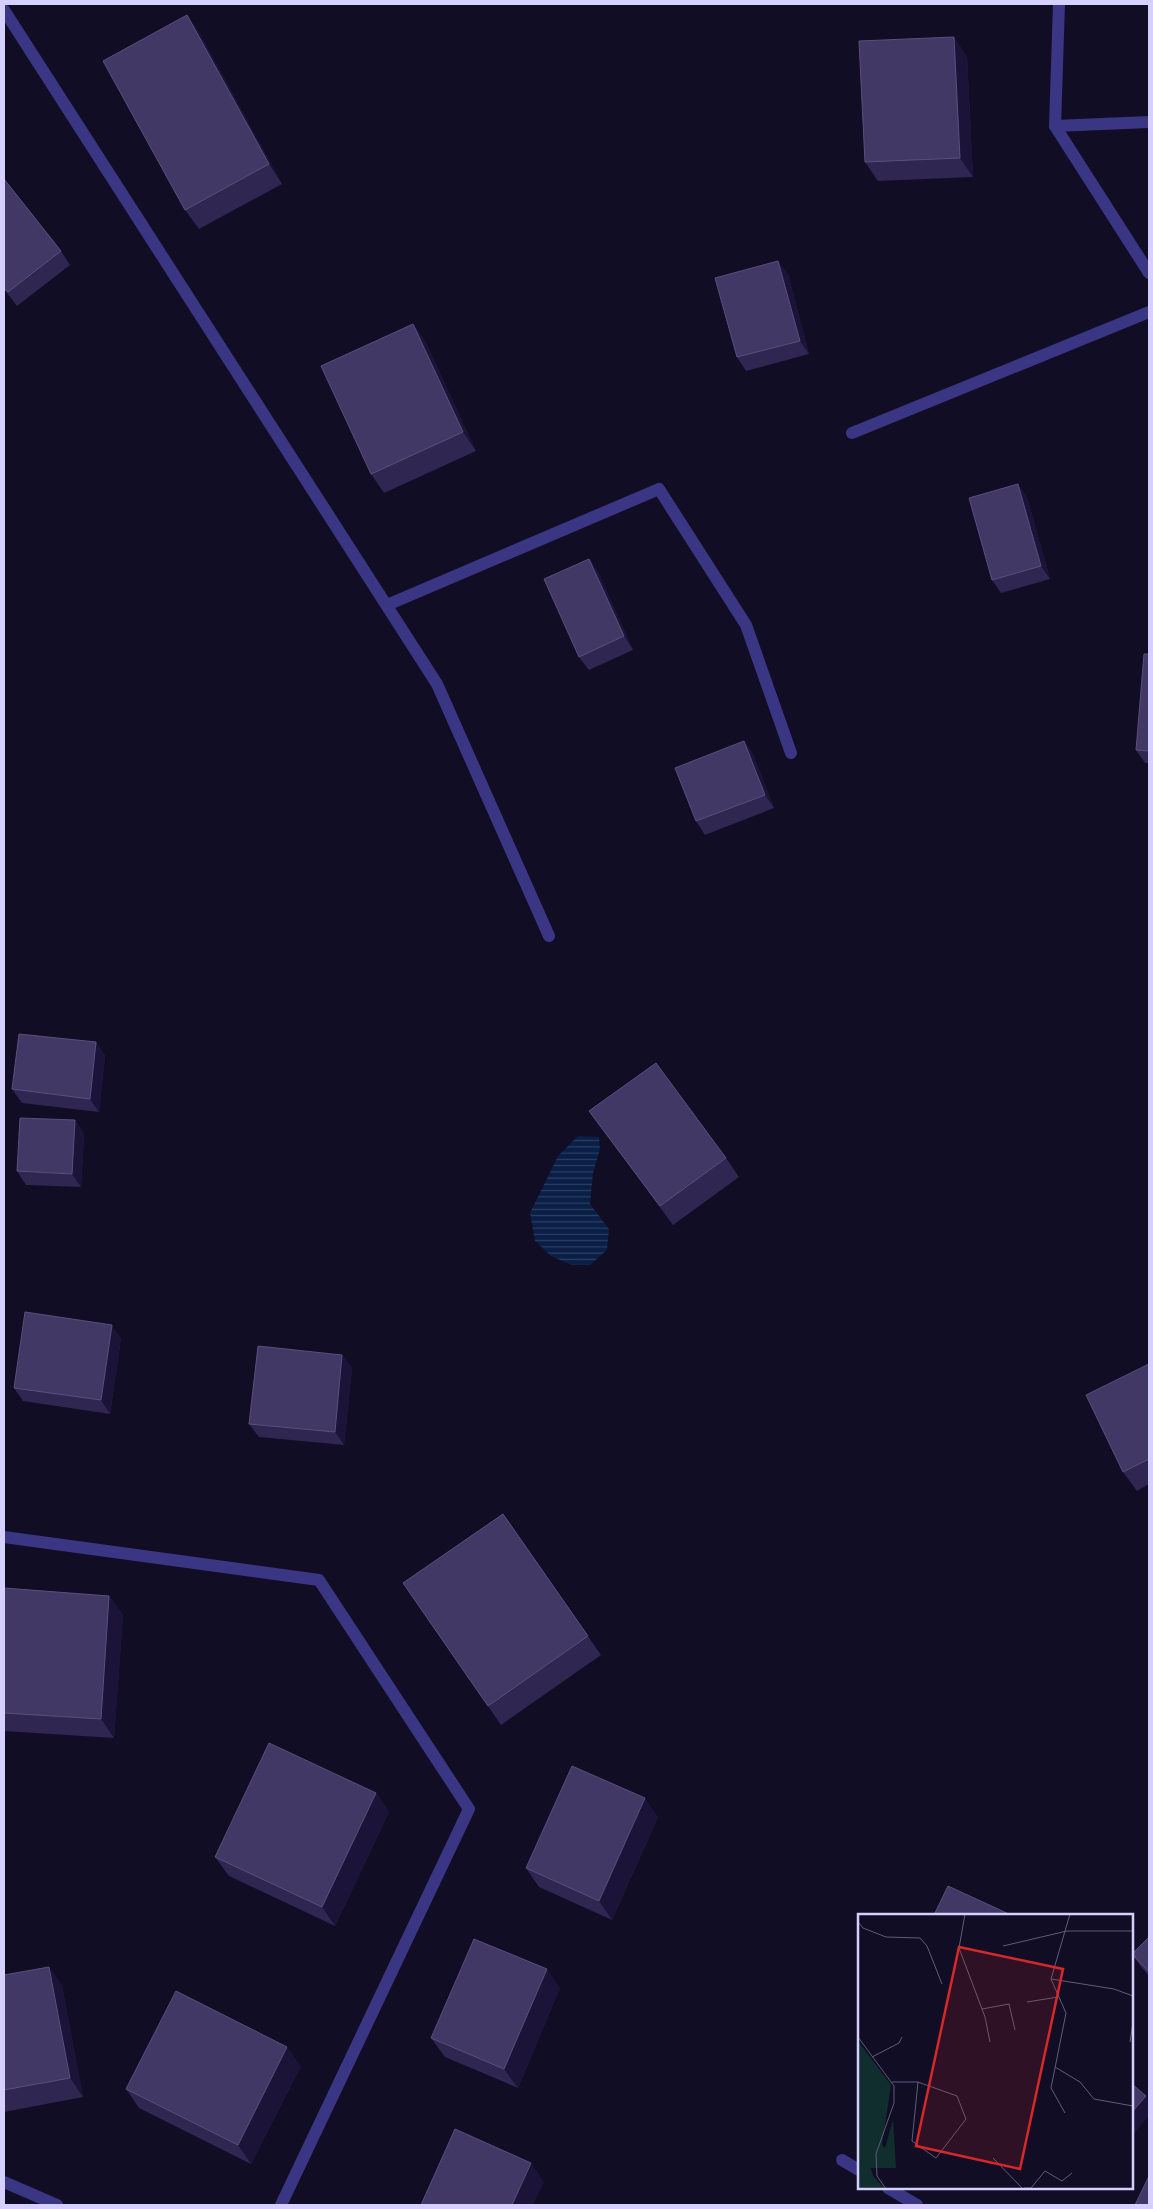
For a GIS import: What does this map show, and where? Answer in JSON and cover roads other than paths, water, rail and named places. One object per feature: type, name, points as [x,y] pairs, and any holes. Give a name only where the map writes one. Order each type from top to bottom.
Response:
[{"type":"street","points":[[1059,4],[1055,126],[1149,273]]},
{"type":"street","points":[[4,10],[437,684],[549,936]]},
{"type":"street","points":[[1055,126],[1149,122]]},
{"type":"street","points":[[852,433],[1149,312]]},
{"type":"street","points":[[387,605],[659,490],[746,625],[791,753]]},
{"type":"street","points":[[4,1537],[319,1580],[470,1809],[281,2205]]},
{"type":"street","points":[[842,2160],[858,2169]]},
{"type":"street","points":[[4,2182],[57,2205]]},
{"type":"street","points":[[890,2189],[917,2205]]},
{"type":"water","points":[[578,1136],[599,1137],[600,1149],[593,1173],[590,1204],[609,1229],[607,1250],[590,1265],[572,1265],[551,1256],[535,1241],[530,1213],[558,1156]]}]
